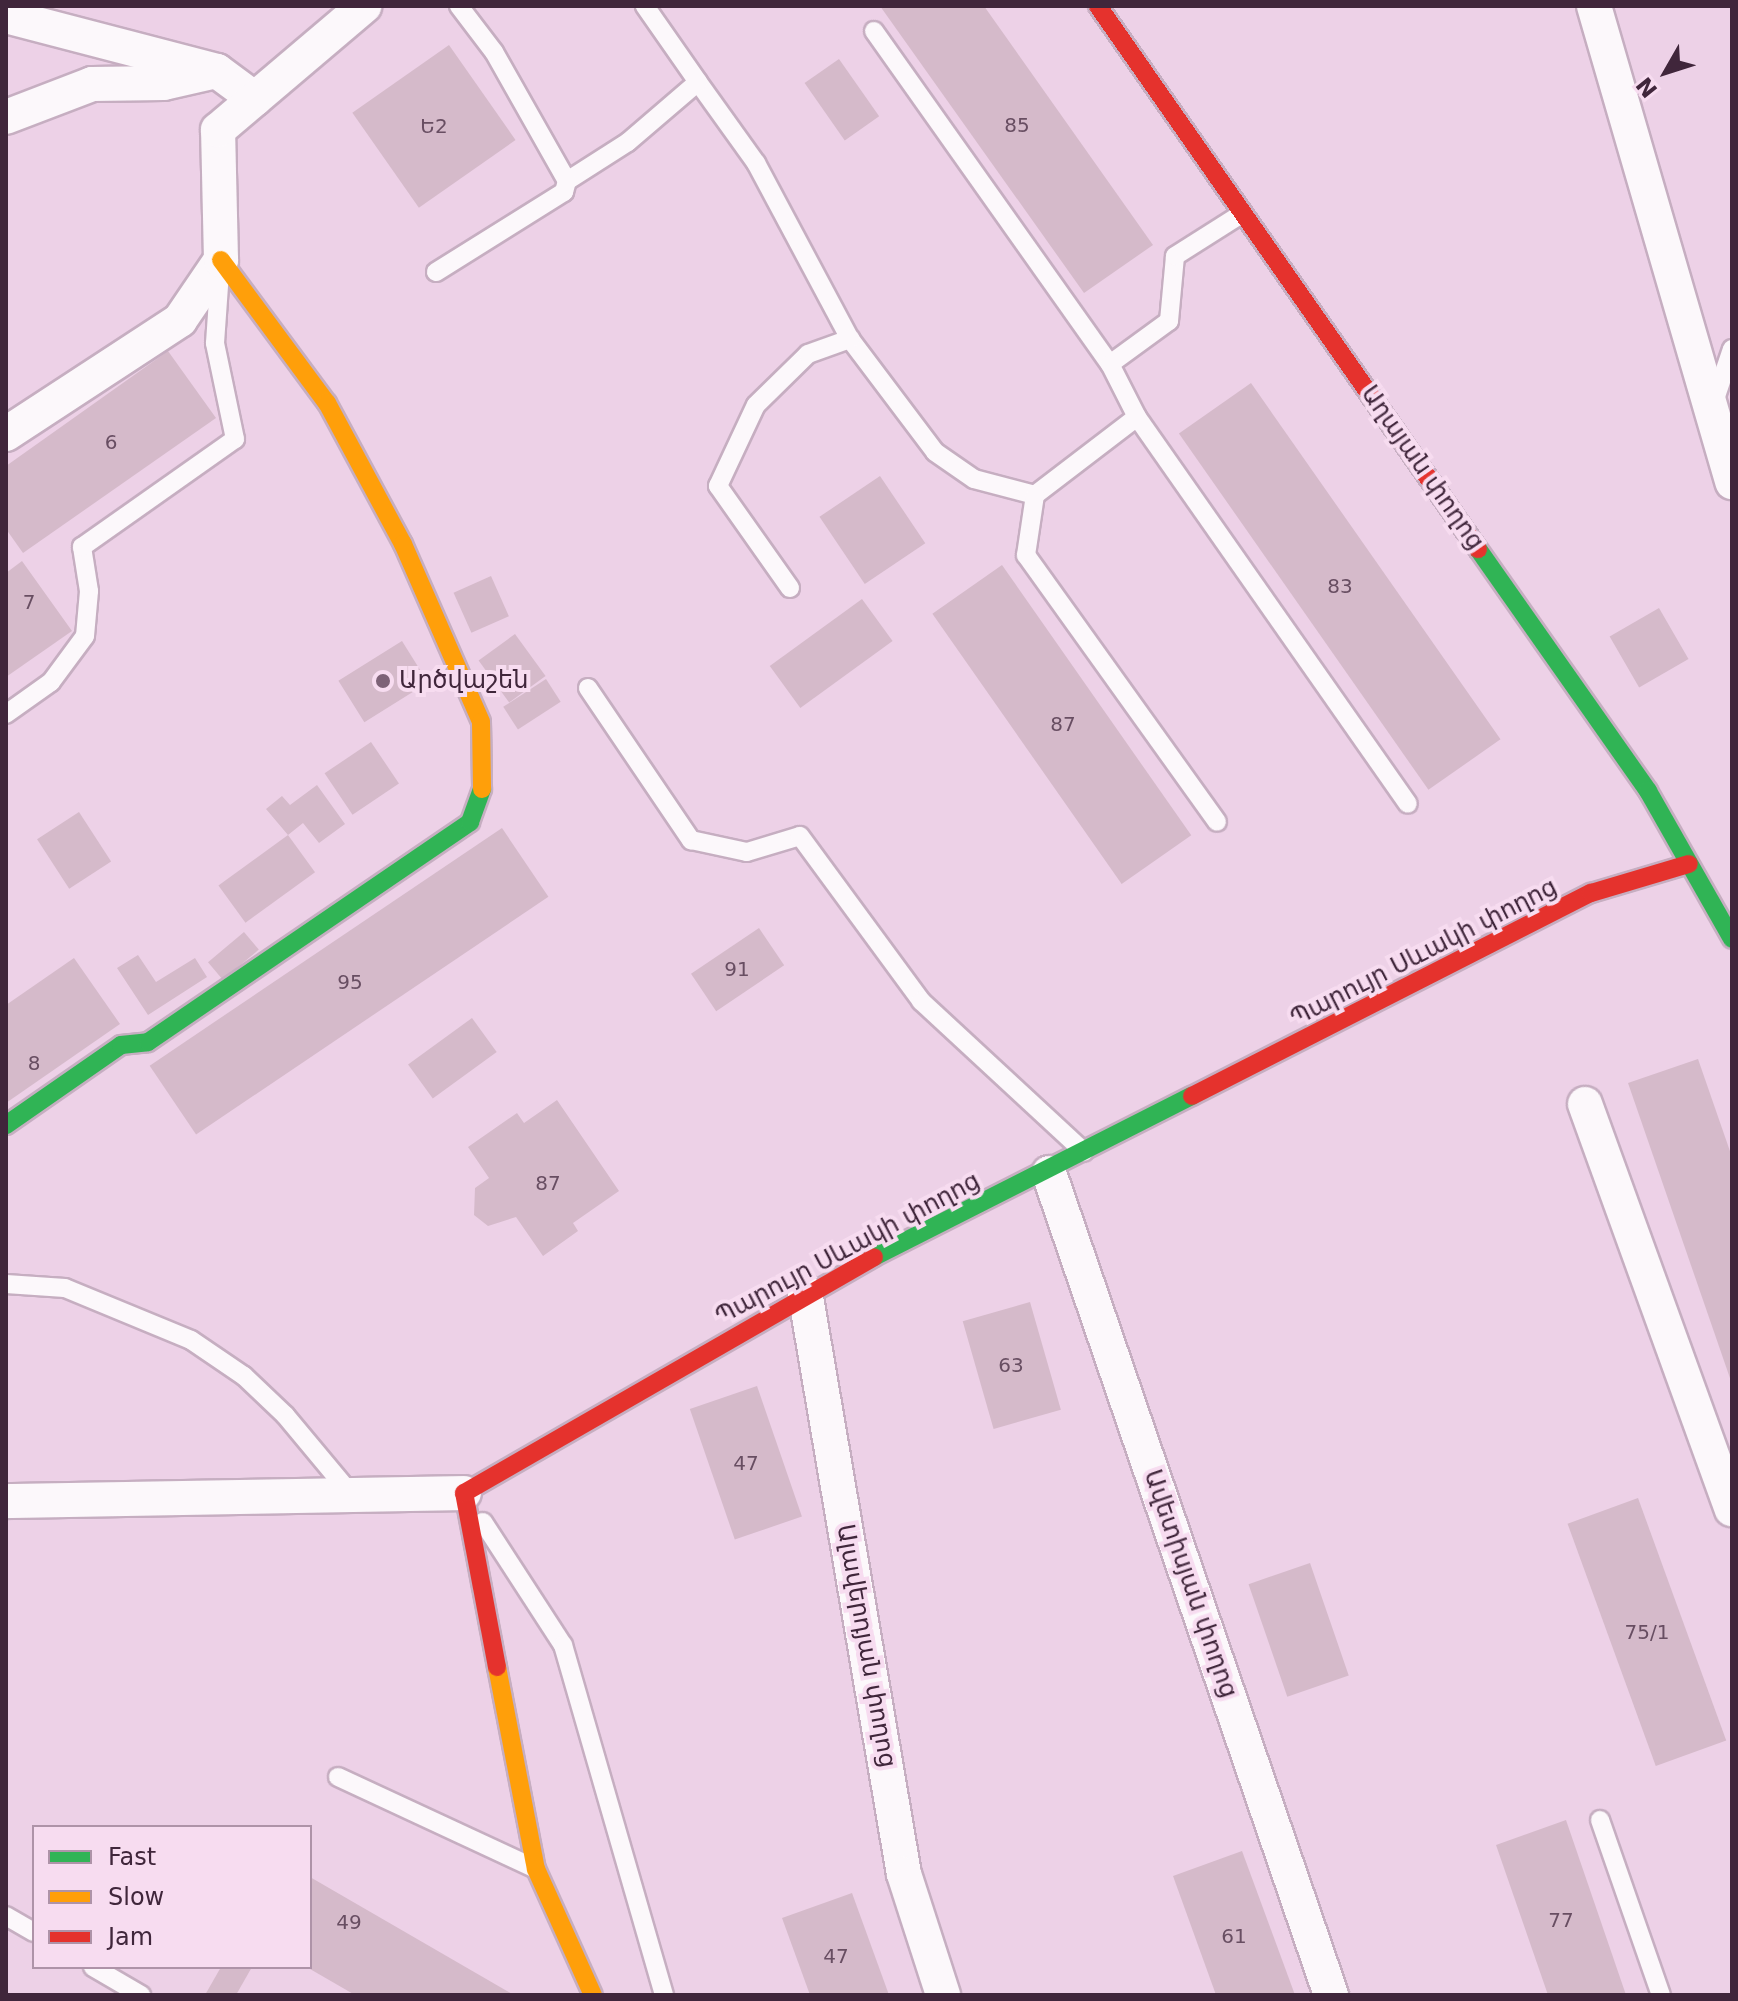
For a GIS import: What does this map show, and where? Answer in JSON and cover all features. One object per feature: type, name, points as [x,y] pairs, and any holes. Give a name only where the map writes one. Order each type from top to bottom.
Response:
[{"type":"street","points":[[6,1125],[121,1045],[148,1042],[470,822],[485,780],[481,722],[403,544],[327,403],[221,260],[218,130],[364,6]]},
{"type":"street","name":"Աղայան փողոց","points":[[1098,6],[1648,791],[1732,939]]},
{"type":"street","points":[[1594,6],[1732,482]]},
{"type":"street","points":[[12,13],[217,71],[255,99]]},
{"type":"street","points":[[6,117],[92,84],[164,83],[217,71]]},
{"type":"street","points":[[6,434],[180,320],[221,260]]},
{"type":"street","name":"Պարույր Սևակի փողոց","points":[[464,1493],[805,1292],[1049,1173],[1591,893],[1689,864]]},
{"type":"street","points":[[1585,1104],[1732,1509]]},
{"type":"street","name":"Ավետիսյան փողոց","points":[[1049,1173],[1331,1995]]},
{"type":"street","name":"Ալավերդյան փողոց","points":[[805,1292],[904,1874],[943,1995]]},
{"type":"street","points":[[6,1501],[464,1493],[536,1869],[593,1995]]},
{"type":"lane","points":[[459,6],[494,52],[567,181]]},
{"type":"lane","points":[[645,6],[756,163],[850,339],[935,452],[974,479],[1035,495]]},
{"type":"lane","points":[[874,31],[1110,364],[1137,417],[1408,804]]},
{"type":"lane","points":[[436,272],[564,192],[567,181],[628,142],[698,82]]},
{"type":"lane","points":[[1110,364],[1169,321],[1175,256],[1243,213]]},
{"type":"lane","points":[[6,714],[51,682],[85,636],[89,591],[82,547],[235,439],[215,343],[221,260]]},
{"type":"lane","points":[[790,588],[718,486],[756,405],[808,354],[850,339]]},
{"type":"lane","points":[[1711,412],[1732,349]]},
{"type":"lane","points":[[1137,417],[1035,495],[1026,555],[1217,822]]},
{"type":"lane","points":[[588,688],[691,840],[747,852],[800,836],[921,1001],[1086,1154]]},
{"type":"lane","points":[[6,1284],[65,1288],[191,1340],[244,1376],[285,1415],[350,1493]]},
{"type":"lane","points":[[464,1493],[563,1645],[664,1995]]},
{"type":"lane","points":[[338,1777],[536,1869]]},
{"type":"lane","points":[[1600,1820],[1661,1995]]},
{"type":"lane","points":[[6,1916],[32,1931]]},
{"type":"lane","points":[[96,1969],[141,1995]]},
{"type":"building","points":[[880,6],[984,6],[1153,245],[1084,293]]},
{"type":"building","points":[[449,45],[516,140],[419,208],[352,113]]},
{"type":"building","points":[[839,59],[879,116],[845,140],[805,83]]},
{"type":"building","points":[[168,351],[216,418],[23,553],[6,529],[6,466]]},
{"type":"building","points":[[1251,383],[1501,739],[1428,790],[1179,433]]},
{"type":"building","points":[[880,476],[925,543],[865,584],[819,517]]},
{"type":"building","points":[[22,561],[72,631],[6,677],[6,573]]},
{"type":"building","points":[[1002,565],[1191,835],[1122,884],[932,614]]},
{"type":"building","points":[[491,576],[509,616],[471,633],[454,593]]},
{"type":"building","points":[[862,599],[893,641],[800,708],[770,666]]},
{"type":"building","points":[[1659,608],[1688,659],[1639,688],[1610,636]]},
{"type":"building","points":[[515,634],[546,676],[509,703],[479,660]]},
{"type":"building","name":"Արծվաշեն","points":[[402,641],[428,683],[364,722],[338,681]]},
{"type":"building","points":[[546,679],[561,702],[518,729],[503,707]]},
{"type":"building","points":[[371,742],[399,783],[353,815],[325,773]]},
{"type":"building","points":[[317,785],[345,824],[319,843],[303,823],[288,835],[266,809],[282,796],[290,805]]},
{"type":"building","points":[[79,812],[111,861],[69,889],[37,839]]},
{"type":"building","points":[[502,828],[548,897],[196,1134],[150,1066]]},
{"type":"building","points":[[288,835],[315,872],[245,923],[218,886]]},
{"type":"building","points":[[759,928],[784,965],[716,1011],[691,974]]},
{"type":"building","points":[[244,932],[259,950],[223,980],[208,962]]},
{"type":"building","points":[[138,955],[156,982],[195,958],[207,977],[148,1015],[117,968]]},
{"type":"building","points":[[74,958],[120,1024],[6,1103],[6,1005]]},
{"type":"building","points":[[472,1018],[497,1052],[433,1098],[408,1064]]},
{"type":"building","points":[[1698,1059],[1732,1157],[1732,1384],[1628,1083]]},
{"type":"building","points":[[557,1100],[619,1191],[573,1223],[578,1231],[543,1256],[516,1217],[488,1226],[474,1215],[475,1188],[489,1178],[468,1147],[517,1113],[524,1123]]},
{"type":"building","points":[[1030,1302],[1061,1410],[994,1429],[963,1321]]},
{"type":"building","points":[[757,1386],[802,1516],[735,1540],[690,1409]]},
{"type":"building","points":[[1638,1498],[1726,1740],[1656,1766],[1568,1524]]},
{"type":"building","points":[[1310,1563],[1349,1676],[1287,1697],[1249,1584]]},
{"type":"building","points":[[1566,1820],[1626,1995],[1548,1995],[1496,1845]]},
{"type":"building","points":[[1242,1851],[1295,1995],[1216,1995],[1173,1876]]},
{"type":"building","points":[[312,1878],[514,1995],[355,1995],[310,1969]]},
{"type":"building","points":[[852,1893],[889,1995],[810,1995],[782,1918]]},
{"type":"building","points":[[220,1969],[251,1969],[236,1995],[205,1995]]},
{"type":"traffic: fast","points":[[1478,549],[1648,791],[1732,939]]},
{"type":"traffic: fast","points":[[6,1125],[121,1045],[148,1042],[470,822],[482,789]]},
{"type":"traffic: fast","points":[[874,1257],[1192,1096]]},
{"type":"traffic: slow","points":[[221,260],[327,403],[403,544],[481,722],[482,789]]},
{"type":"traffic: slow","points":[[497,1667],[536,1869],[593,1995]]},
{"type":"traffic: jam","points":[[1098,6],[1478,549]]},
{"type":"traffic: jam","points":[[1192,1096],[1591,893],[1689,864]]},
{"type":"traffic: jam","points":[[497,1667],[464,1493],[874,1257]]},
{"type":"place","name":"Արծվաշեն","points":[[383,681]]}]
